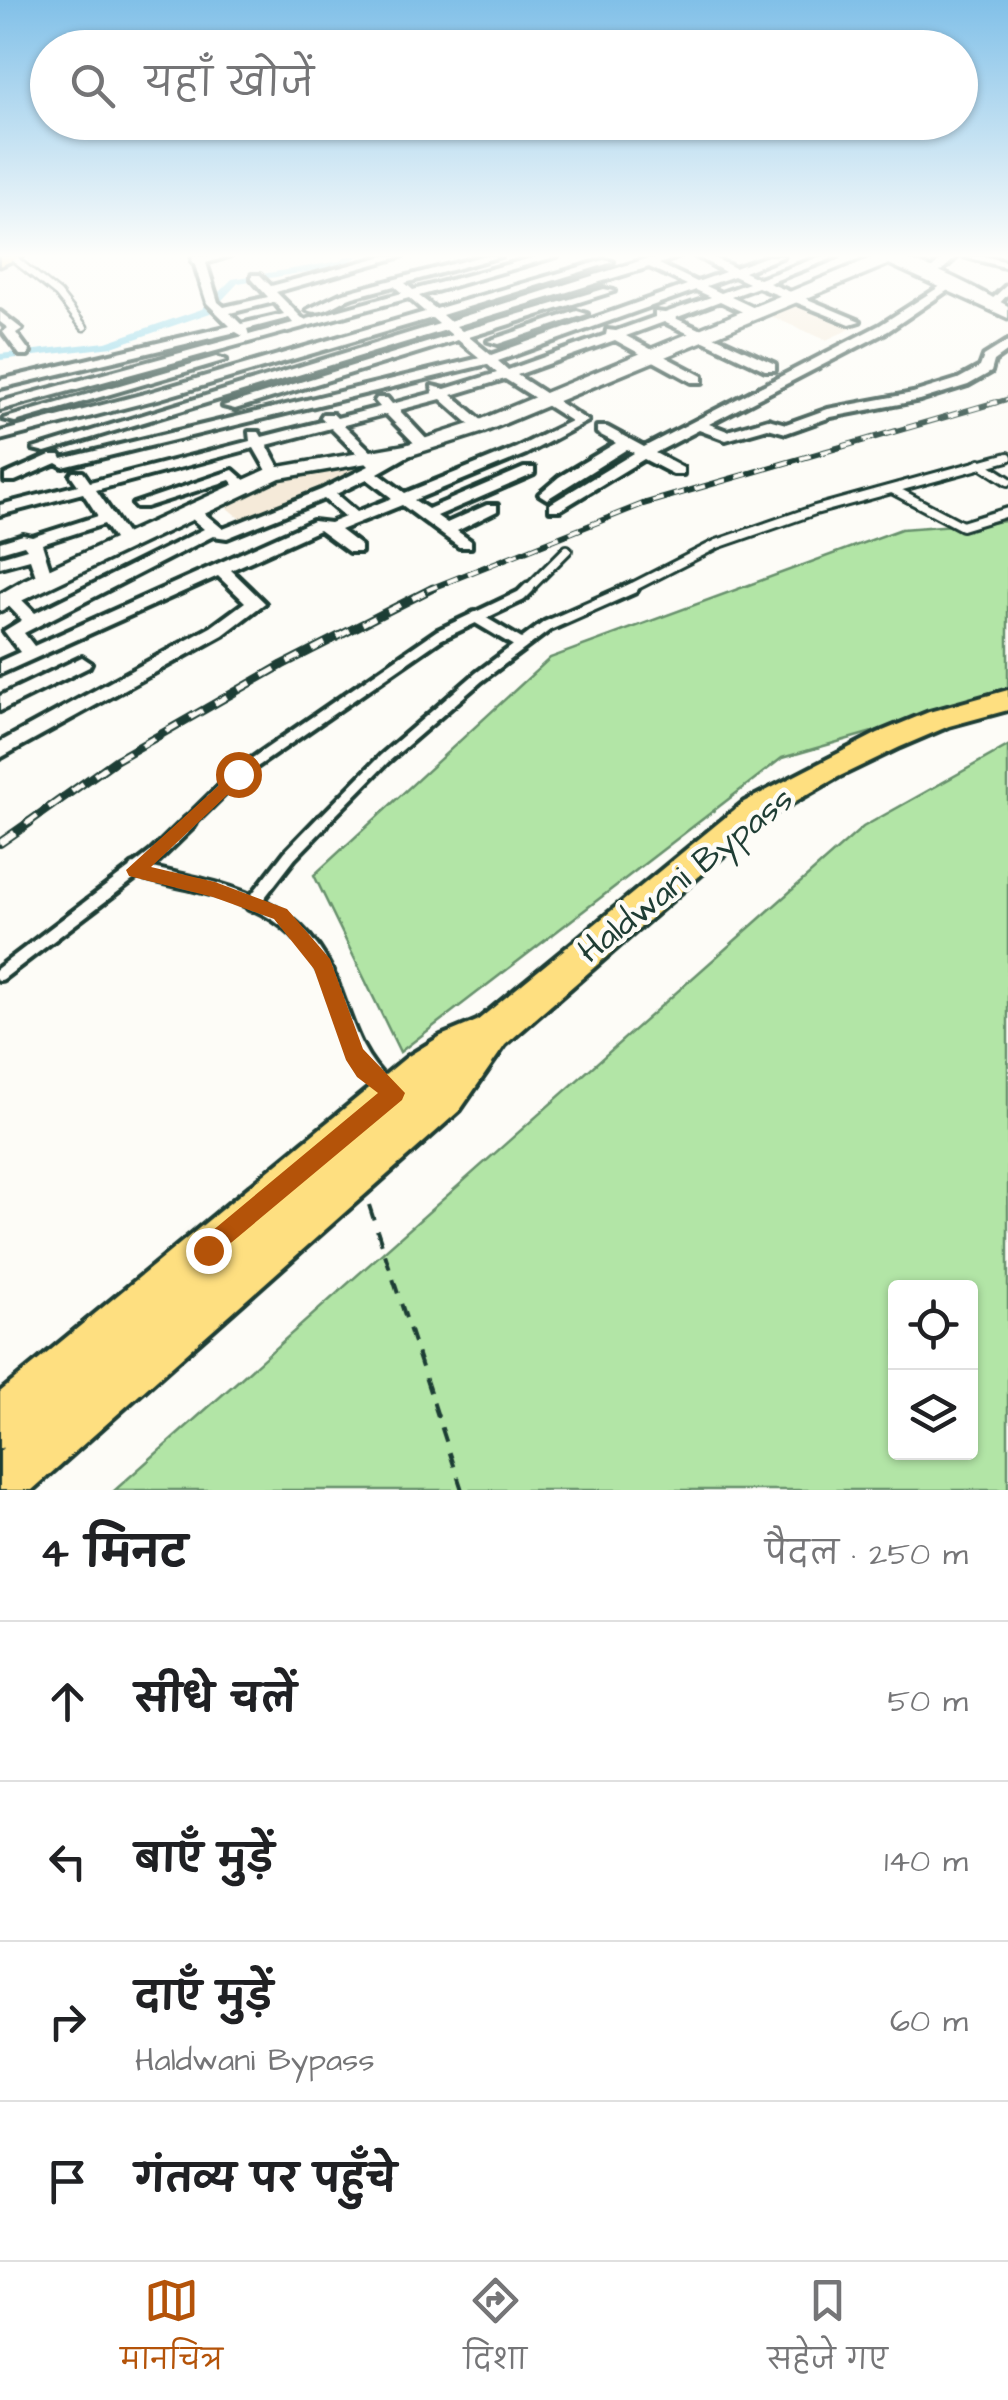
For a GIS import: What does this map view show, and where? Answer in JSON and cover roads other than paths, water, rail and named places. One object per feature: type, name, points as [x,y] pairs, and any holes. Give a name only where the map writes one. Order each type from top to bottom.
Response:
[{"type":"main road","name":"Haldwani Bypass","points":[[0,1484],[446,1097],[490,1033],[756,810],[827,769],[889,740],[939,719],[1008,700]]},
{"type":"main road","name":"Haldwani Bypass","points":[[0,1424],[394,1093],[455,1048],[490,1033]]},
{"type":"street","points":[[0,384],[237,326],[308,331],[334,326]]},
{"type":"street","points":[[237,326],[334,423],[401,500],[465,544]]},
{"type":"street","points":[[303,326],[372,390],[416,447]]},
{"type":"street","points":[[8,416],[104,408],[211,382],[271,362],[313,326]]},
{"type":"street","points":[[8,416],[90,398],[192,362],[334,326]]},
{"type":"street","points":[[377,326],[442,394],[493,437]]},
{"type":"street","points":[[226,400],[284,374],[446,326]]},
{"type":"street","points":[[192,511],[221,535],[326,492],[371,465],[416,447],[582,421],[506,374],[449,326]]},
{"type":"street","points":[[10,478],[59,460],[372,390],[416,363],[511,326]]},
{"type":"street","points":[[468,342],[545,326]]},
{"type":"street","points":[[40,449],[162,413],[356,374],[416,363],[489,360],[589,326]]},
{"type":"street","points":[[600,326],[697,379]]},
{"type":"street","points":[[0,510],[442,394],[644,326]]},
{"type":"street","points":[[680,326],[770,367]]},
{"type":"street","points":[[0,668],[324,526],[401,500],[543,399],[728,326]]},
{"type":"street","points":[[628,443],[564,480],[551,501],[887,326]]},
{"type":"street","points":[[524,332],[560,356]]},
{"type":"street","points":[[4,334],[24,352]]},
{"type":"street","points":[[176,341],[243,420],[275,473]]},
{"type":"street","points":[[697,424],[726,436],[768,423],[784,429],[828,413],[916,397],[963,382],[986,369],[988,359],[1008,345]]},
{"type":"street","points":[[0,370],[50,361]]},
{"type":"street","points":[[0,436],[8,416],[79,385],[192,362]]},
{"type":"street","points":[[64,368],[104,408],[114,428]]},
{"type":"street","points":[[162,413],[186,461]]},
{"type":"street","points":[[8,416],[40,449],[78,475],[124,542]]},
{"type":"street","points":[[602,430],[678,471]]},
{"type":"street","points":[[33,621],[4,600],[275,473],[371,465]]},
{"type":"street","points":[[425,516],[529,471]]},
{"type":"street","points":[[142,504],[233,474],[244,487]]},
{"type":"street","points":[[326,492],[355,518]]},
{"type":"street","points":[[293,505],[355,549]]},
{"type":"street","points":[[446,530],[492,508]]},
{"type":"street","points":[[0,562],[107,518]]},
{"type":"street","points":[[31,654],[13,631],[215,529]]},
{"type":"street","points":[[0,547],[23,540],[34,547],[44,579]]},
{"type":"street","points":[[0,752],[256,604],[222,570]]},
{"type":"street","points":[[0,704],[82,663]]},
{"type":"lane","points":[[252,904],[290,856],[384,759],[547,626],[657,577],[718,544],[815,510],[1008,457]]},
{"type":"lane","points":[[980,463],[1008,481]]},
{"type":"lane","points":[[893,489],[962,526],[1008,512]]},
{"type":"lane","points":[[0,974],[136,870],[238,774],[439,634],[521,596],[567,550]]},
{"type":"lane","points":[[476,617],[522,645]]},
{"type":"lane","points":[[136,870],[215,890],[280,914],[323,964],[354,1054],[365,1070],[394,1093]]},
{"type":"waterway","points":[[0,357],[108,345],[164,326]]},
{"type":"railway","points":[[988,405],[1008,399]]},
{"type":"railway","points":[[427,590],[643,504],[997,402]]},
{"type":"railway","points":[[26,824],[116,760],[282,665],[433,588]]},
{"type":"railway","points":[[0,843],[30,822]]}]
